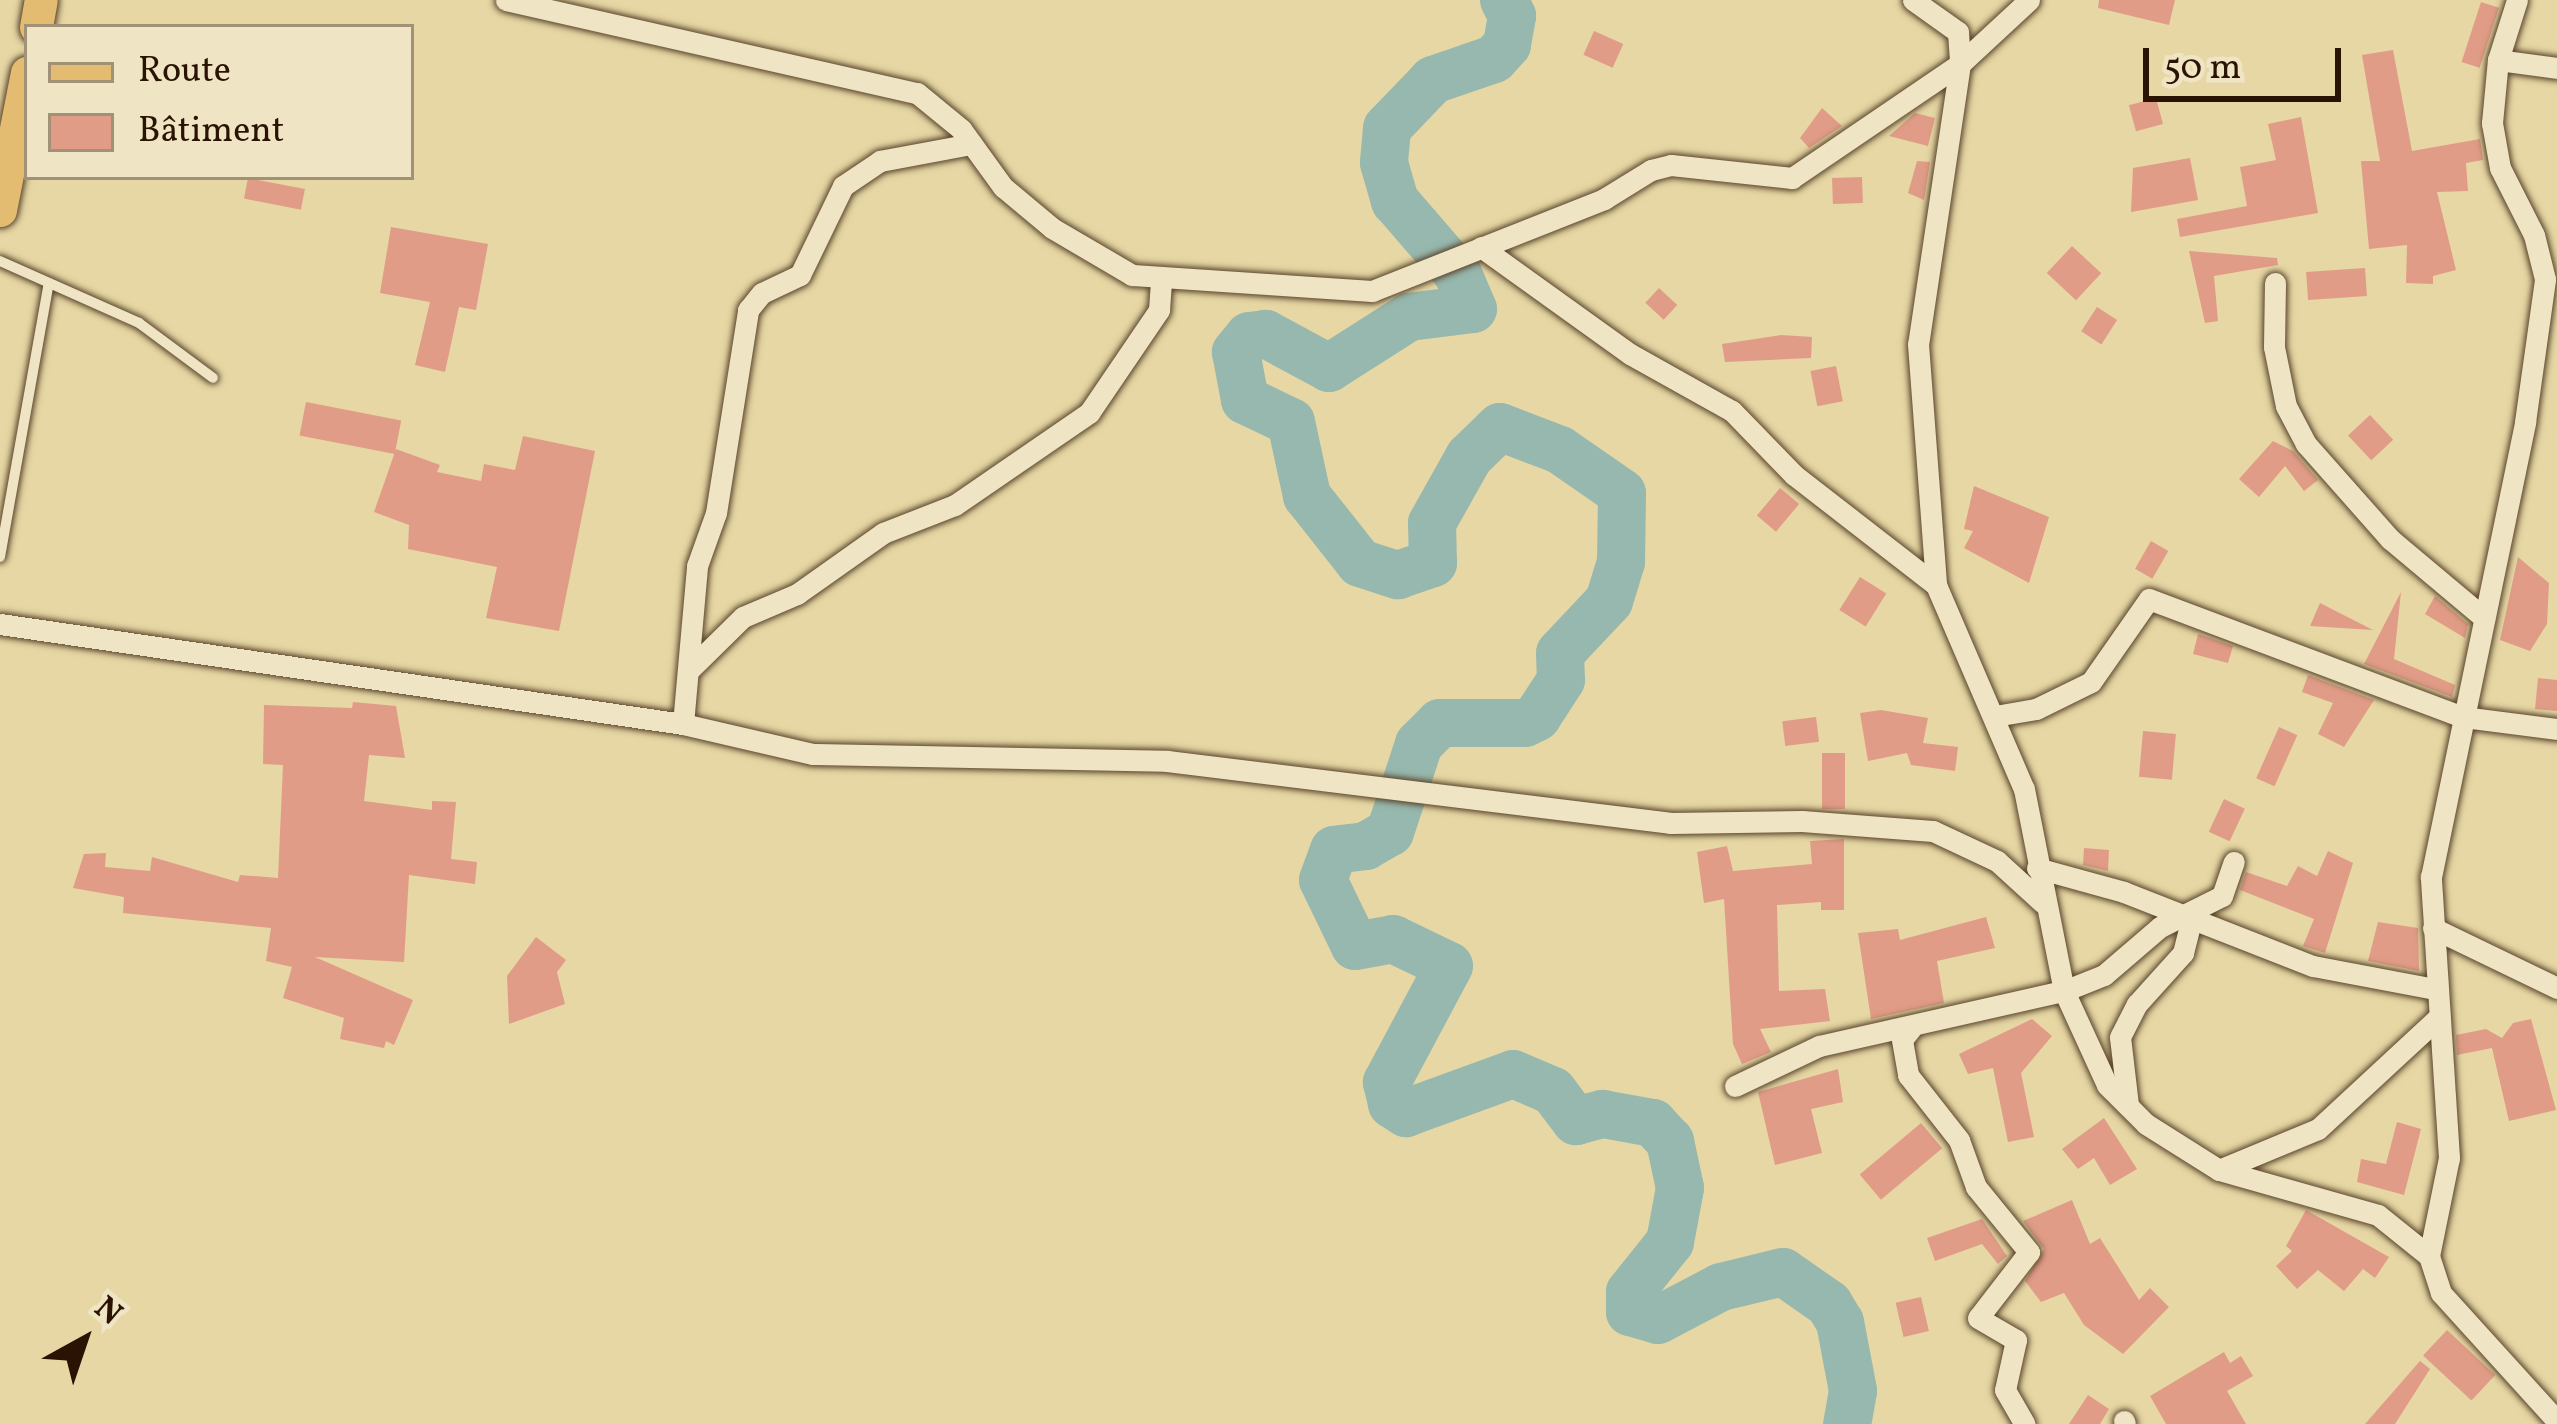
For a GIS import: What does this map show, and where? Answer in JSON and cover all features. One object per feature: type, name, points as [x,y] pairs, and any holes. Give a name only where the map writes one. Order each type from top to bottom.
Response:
[{"type":"main road","points":[[0,210],[24,89]]},
{"type":"street","points":[[506,0],[917,93],[971,144],[1003,187],[1052,228],[1132,275],[1372,291],[1671,165],[1792,178],[1960,64],[2029,0]]},
{"type":"street","points":[[1913,0],[1958,32],[1960,64],[1918,344],[1936,586],[2024,789],[2064,991],[2107,1084],[2128,1106],[2219,1170],[2378,1215],[2429,1256]]},
{"type":"street","points":[[2518,2],[2498,60],[2492,123],[2500,168],[2534,235],[2545,279],[2431,877],[2449,1158],[2429,1256],[2441,1293],[2488,1354],[2557,1421]]},
{"type":"street","points":[[2498,60],[2557,68]]},
{"type":"street","points":[[683,724],[697,566],[716,513],[748,310],[762,293],[800,274],[843,186],[880,161],[971,144]]},
{"type":"street","points":[[1481,248],[1630,354],[1732,411],[1793,475],[1936,586]]},
{"type":"street","points":[[688,671],[742,617],[797,594],[883,533],[955,505],[1089,413],[1159,310],[1160,278]]},
{"type":"street","points":[[2275,283],[2274,347],[2286,406],[2306,443],[2390,538],[2484,618]]},
{"type":"street","points":[[1995,716],[2036,709],[2090,682],[2150,599],[2463,717],[2557,729]]},
{"type":"street","points":[[0,624],[683,724],[813,754],[1167,760],[1671,823],[1802,820],[1933,831],[1997,861],[2043,903]]},
{"type":"street","points":[[1735,1087],[1819,1046],[2064,991],[2104,975],[2160,927],[2192,917],[2222,896],[2234,862]]},
{"type":"street","points":[[2037,868],[2192,917],[2313,966],[2435,989]]},
{"type":"street","points":[[2128,1106],[2120,1037],[2137,1004],[2183,953],[2192,917]]},
{"type":"street","points":[[2433,928],[2557,988]]},
{"type":"street","points":[[2219,1170],[2318,1129],[2439,1017]]},
{"type":"street","points":[[1912,1027],[1902,1040],[1908,1075],[1959,1140],[1976,1186],[2029,1252],[1978,1318],[2016,1340],[2005,1390],[2025,1424]]},
{"type":"lane","points":[[0,261],[139,323],[213,378]]},
{"type":"lane","points":[[0,557],[50,284]]},
{"type":"building","points":[[2099,0],[2175,0],[2169,25],[2098,8]]},
{"type":"building","points":[[2481,2],[2499,8],[2480,68],[2462,62]]},
{"type":"building","points":[[1594,31],[1623,44],[1613,68],[1583,55]]},
{"type":"building","points":[[2393,50],[2412,151],[2480,139],[2483,160],[2466,163],[2468,191],[2437,192],[2456,270],[2433,276],[2433,284],[2406,283],[2407,245],[2369,249],[2361,161],[2380,161],[2362,55]]},
{"type":"building","points":[[2156,98],[2163,124],[2136,131],[2129,105]]},
{"type":"building","points":[[1822,108],[1842,126],[1809,148],[1800,138]]},
{"type":"building","points":[[1915,113],[1935,118],[1928,146],[1889,136]]},
{"type":"building","points":[[2301,117],[2318,213],[2180,237],[2177,219],[2247,206],[2240,167],[2276,160],[2268,124]]},
{"type":"building","points":[[2190,158],[2198,200],[2131,212],[2133,168]]},
{"type":"building","points":[[1917,161],[1930,162],[1924,200],[1908,193]]},
{"type":"building","points":[[1862,177],[1863,203],[1833,204],[1832,178]]},
{"type":"building","points":[[248,180],[305,189],[301,210],[244,199]]},
{"type":"building","points":[[391,227],[488,244],[476,310],[459,307],[445,372],[415,365],[430,302],[380,293]]},
{"type":"building","points":[[2072,246],[2101,273],[2076,300],[2047,273]]},
{"type":"building","points":[[2189,251],[2277,258],[2278,265],[2214,276],[2218,321],[2205,323]]},
{"type":"building","points":[[2365,268],[2367,296],[2308,300],[2306,272]]},
{"type":"building","points":[[1659,288],[1677,305],[1664,320],[1645,303]]},
{"type":"building","points":[[2097,307],[2117,320],[2101,344],[2081,331]]},
{"type":"building","points":[[1781,335],[1812,337],[1811,358],[1725,362],[1722,344]]},
{"type":"building","points":[[1836,366],[1843,401],[1817,406],[1810,371]]},
{"type":"building","points":[[306,402],[401,421],[395,454],[300,435]]},
{"type":"building","points":[[2370,415],[2393,440],[2371,460],[2348,435]]},
{"type":"building","points":[[523,436],[595,451],[559,631],[486,618],[497,567],[408,549],[409,525],[374,512],[396,449],[440,465],[437,472],[481,481],[484,464],[515,470]]},
{"type":"building","points":[[2273,441],[2293,451],[2318,480],[2304,491],[2285,466],[2259,497],[2239,479]]},
{"type":"building","points":[[1974,486],[2049,517],[2029,583],[1964,548],[1973,531],[1964,529]]},
{"type":"building","points":[[1780,488],[1799,504],[1776,532],[1757,516]]},
{"type":"building","points":[[2151,541],[2168,551],[2152,579],[2135,569]]},
{"type":"building","points":[[2518,557],[2549,583],[2547,624],[2530,651],[2500,640]]},
{"type":"building","points":[[1860,577],[1886,593],[1866,627],[1839,610]]},
{"type":"building","points":[[2401,592],[2394,659],[2455,685],[2452,697],[2364,664]]},
{"type":"building","points":[[2435,596],[2468,624],[2465,638],[2425,614]]},
{"type":"building","points":[[2320,603],[2373,630],[2310,626]]},
{"type":"building","points":[[2198,634],[2233,646],[2228,663],[2193,654]]},
{"type":"building","points":[[2308,675],[2374,700],[2344,747],[2318,734],[2333,703],[2302,692]]},
{"type":"building","points":[[2538,678],[2557,680],[2557,711],[2535,709]]},
{"type":"building","points":[[353,702],[396,706],[405,758],[369,755],[364,801],[432,810],[432,801],[456,802],[451,859],[477,862],[475,884],[409,875],[404,962],[315,957],[413,1000],[394,1045],[386,1041],[384,1048],[340,1039],[344,1018],[283,998],[292,967],[266,961],[271,928],[123,913],[124,897],[73,888],[84,854],[106,853],[105,867],[150,871],[152,857],[238,882],[240,875],[278,878],[283,765],[263,764],[264,705],[352,708]]},
{"type":"building","points":[[1881,710],[1928,718],[1923,743],[1958,747],[1955,771],[1911,765],[1907,753],[1868,761],[1860,713]]},
{"type":"building","points":[[1816,717],[1819,742],[1785,746],[1782,721]]},
{"type":"building","points":[[2279,727],[2297,735],[2274,786],[2256,778]]},
{"type":"building","points":[[2143,731],[2176,734],[2172,780],[2139,777]]},
{"type":"building","points":[[1822,753],[1845,753],[1845,809],[1822,809]]},
{"type":"building","points":[[2224,799],[2245,809],[2230,841],[2209,832]]},
{"type":"building","points":[[1844,839],[1844,910],[1821,910],[1821,902],[1777,905],[1779,991],[1825,989],[1830,1021],[1760,1029],[1771,1052],[1742,1064],[1733,1044],[1724,899],[1704,903],[1697,852],[1727,846],[1733,871],[1812,864],[1810,841]]},
{"type":"building","points":[[2084,848],[2109,850],[2108,871],[2083,865]]},
{"type":"building","points":[[2328,851],[2353,863],[2325,953],[2303,946],[2314,919],[2240,890],[2246,872],[2287,886],[2298,866],[2317,876]]},
{"type":"building","points":[[1986,917],[1995,948],[1937,961],[1944,1003],[1871,1019],[1858,933],[1898,929],[1900,940]]},
{"type":"building","points":[[2378,922],[2418,928],[2419,971],[2368,961]]},
{"type":"building","points":[[536,937],[566,960],[557,972],[565,1004],[509,1024],[507,976]]},
{"type":"building","points":[[2032,1019],[2052,1036],[2021,1073],[2034,1137],[2008,1142],[1993,1068],[1968,1074],[1959,1054]]},
{"type":"building","points":[[2531,1019],[2556,1110],[2509,1121],[2492,1048],[2457,1055],[2456,1035],[2486,1029],[2502,1038],[2513,1023]]},
{"type":"building","points":[[1838,1069],[1843,1102],[1811,1109],[1822,1153],[1775,1165],[1758,1092]]},
{"type":"building","points":[[2104,1118],[2137,1169],[2110,1185],[2094,1158],[2078,1169],[2062,1149]]},
{"type":"building","points":[[2397,1122],[2421,1129],[2404,1195],[2357,1182],[2361,1159],[2386,1164]]},
{"type":"building","points":[[1921,1123],[1942,1148],[1881,1200],[1860,1174]]},
{"type":"building","points":[[2072,1200],[2090,1244],[2100,1238],[2139,1300],[2150,1288],[2169,1307],[2123,1354],[2084,1325],[2064,1293],[2041,1302],[2025,1281],[2044,1249],[2023,1221]]},
{"type":"building","points":[[2306,1210],[2389,1257],[2375,1278],[2363,1269],[2344,1291],[2318,1270],[2297,1289],[2276,1266],[2292,1251],[2286,1246]]},
{"type":"building","points":[[1982,1219],[2007,1256],[1998,1264],[1982,1244],[1935,1261],[1927,1238]]},
{"type":"building","points":[[1921,1297],[1929,1331],[1904,1337],[1896,1303]]},
{"type":"building","points":[[2447,1330],[2495,1375],[2471,1401],[2423,1356]]},
{"type":"building","points":[[2224,1352],[2230,1363],[2241,1356],[2253,1376],[2227,1391],[2246,1424],[2166,1424],[2150,1396]]},
{"type":"building","points":[[2420,1361],[2430,1369],[2395,1424],[2365,1424]]},
{"type":"building","points":[[2088,1395],[2109,1409],[2100,1424],[2069,1424]]},
{"type":"waterway","points":[[1504,0],[1512,16],[1507,45],[1494,59],[1433,80],[1387,128],[1384,163],[1395,201],[1458,274],[1473,309],[1409,317],[1329,368],[1266,334],[1249,336],[1236,352],[1245,400],[1291,422],[1307,496],[1360,563],[1398,575],[1433,563],[1432,523],[1469,457],[1500,427],[1560,450],[1622,493],[1621,562],[1609,601],[1560,653],[1561,680],[1537,717],[1525,723],[1440,723],[1419,744],[1390,832],[1366,846],[1334,850],[1323,880],[1355,946],[1393,939],[1449,966],[1387,1082],[1392,1104],[1406,1113],[1513,1074],[1553,1091],[1576,1121],[1603,1114],[1653,1123],[1670,1141],[1680,1188],[1670,1242],[1630,1292],[1630,1312],[1658,1320],[1721,1287],[1783,1272],[1829,1304],[1840,1322],[1853,1391],[1847,1424]]}]
